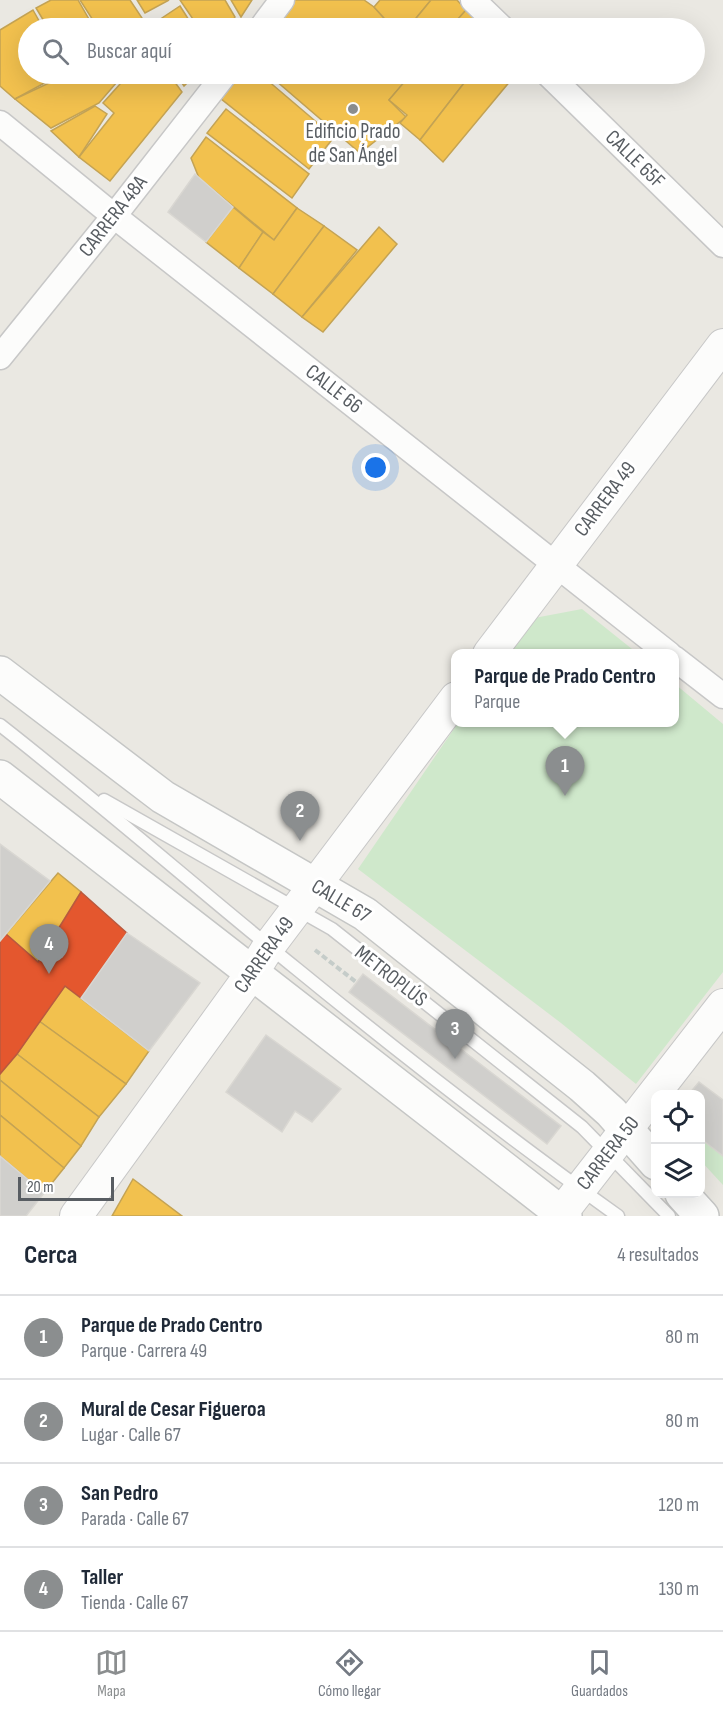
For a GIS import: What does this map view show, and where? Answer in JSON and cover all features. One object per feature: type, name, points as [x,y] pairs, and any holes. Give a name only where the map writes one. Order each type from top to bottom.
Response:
[{"type":"main road","name":"CALLE 67","points":[[0,673],[163,797],[306,897],[375,921],[562,1068],[606,1107],[617,1141],[651,1159]]},
{"type":"main road","points":[[0,777],[260,959],[566,1209]]},
{"type":"main road","points":[[686,1198],[702,1216]]},
{"type":"street","points":[[268,18],[282,0]]},
{"type":"street","points":[[473,0],[492,18]]},
{"type":"street","name":"CARRERA 48A","points":[[0,357],[217,84]]},
{"type":"street","name":"CALLE 65F","points":[[558,84],[723,245]]},
{"type":"street","name":"CALLE 66","points":[[0,123],[114,216],[663,649]]},
{"type":"street","name":"CARRERA 49","points":[[493,649],[723,345]]},
{"type":"street","points":[[679,661],[723,696]]},
{"type":"street","name":"CARRERA 49","points":[[76,1216],[260,959],[451,705]]},
{"type":"street","name":"CARRERA 50","points":[[566,1209],[723,1005]]},
{"type":"lane","points":[[0,725],[76,785],[260,959]]},
{"type":"lane","points":[[76,785],[306,897]]},
{"type":"lane","points":[[617,1141],[669,1216]]},
{"type":"lane","points":[[566,1209],[618,1216]]},
{"type":"path","points":[[315,950],[357,982]]},
{"type":"green space","points":[[582,609],[632,649],[508,649],[529,619]]},
{"type":"green space","points":[[679,687],[723,724],[723,972],[636,1084],[561,1023],[358,869],[455,727],[679,727]]},
{"type":"green space","points":[[705,1143],[723,1156],[723,1185],[705,1165]]},
{"type":"building: Viviendas","points":[[51,0],[78,0],[88,18],[42,18],[36,8]]},
{"type":"building: Viviendas","points":[[80,0],[130,0],[142,18],[92,18]]},
{"type":"building: Viviendas","points":[[137,0],[169,0],[145,13]]},
{"type":"building: Viviendas","points":[[180,0],[225,0],[235,17],[234,18],[192,18]]},
{"type":"building: Viviendas","points":[[231,0],[252,0],[241,17]]},
{"type":"building: Viviendas","points":[[293,0],[364,0],[384,18],[278,18]]},
{"type":"building: Viviendas","points":[[380,0],[431,0],[416,18],[384,18],[374,7]]},
{"type":"building: Viviendas","points":[[431,0],[457,0],[466,10],[459,18],[416,18]]},
{"type":"building: Viviendas","points":[[180,6],[188,18],[162,18]]},
{"type":"building: Viviendas","points":[[33,10],[37,18],[20,18]]},
{"type":"building: Viviendas","points":[[466,10],[476,18],[459,18]]},
{"type":"building: Viviendas","points":[[18,19],[18,84],[43,84],[15,99],[0,86],[0,30]]},
{"type":"building: Viviendas","points":[[47,84],[115,84],[99,103],[51,128],[15,99]]},
{"type":"building: Viviendas","points":[[120,84],[176,84],[182,92],[110,181],[79,157],[114,113],[103,103]]},
{"type":"building: Viviendas","points":[[230,84],[272,84],[334,137],[309,169],[220,98]]},
{"type":"building: Viviendas","name":"Edificio Prado de San Ángel","points":[[280,84],[403,84],[389,100],[406,117],[360,153]]},
{"type":"building: Viviendas","points":[[403,84],[463,84],[420,140],[400,123],[407,115],[389,100]]},
{"type":"building: Viviendas","points":[[463,84],[508,84],[443,162],[420,140]]},
{"type":"building: Viviendas","points":[[95,106],[107,114],[79,157],[51,131]]},
{"type":"building: Viviendas","points":[[226,109],[309,174],[292,198],[207,133]]},
{"type":"building: Viviendas","points":[[206,137],[297,208],[274,240],[199,178],[191,158]]},
{"type":"building: Viviendas","points":[[233,207],[263,232],[239,268],[206,242]]},
{"type":"building: Viviendas","points":[[297,208],[324,226],[273,294],[239,268],[263,232],[274,240]]},
{"type":"building: Viviendas","points":[[324,226],[357,250],[302,317],[273,294]]},
{"type":"building: Viviendas","points":[[379,227],[397,244],[323,332],[302,317]]},
{"type":"building: Viviendas","points":[[58,873],[81,892],[38,962],[6,934]]},
{"type":"building: Viviendas","points":[[65,986],[149,1051],[126,1084],[39,1021]]},
{"type":"building: Viviendas","points":[[39,1021],[126,1084],[99,1117],[17,1054]]},
{"type":"building: Viviendas","points":[[17,1054],[99,1117],[81,1146],[0,1080],[0,1074]]},
{"type":"building: Viviendas","points":[[0,1080],[81,1146],[64,1168],[0,1115]]},
{"type":"building: Viviendas","points":[[0,1115],[64,1168],[44,1193],[0,1156]]},
{"type":"building: Viviendas","points":[[133,1179],[182,1216],[112,1216]]},
{"type":"building: Comercios","points":[[81,892],[127,933],[81,998],[65,986],[0,1074],[0,941],[6,934],[38,962]]},
{"type":"building: Otros","points":[[195,174],[233,207],[206,242],[168,212]]},
{"type":"building: Otros","points":[[0,844],[50,881],[0,941]]},
{"type":"building: Otros","points":[[127,933],[200,983],[149,1051],[81,998]]},
{"type":"building: Otros","points":[[363,974],[561,1126],[547,1144],[349,992]]},
{"type":"building: Otros","points":[[266,1035],[341,1089],[312,1122],[295,1111],[282,1132],[226,1092]]},
{"type":"building: Otros","points":[[699,1082],[723,1100],[723,1156],[705,1142],[705,1090],[692,1090]]},
{"type":"building: Otros","points":[[0,1156],[44,1193],[26,1216],[0,1216]]},
{"type":"place","name":"Edificio Prado de San Ángel","points":[[353,109]]},
{"type":"place","name":"Parque de Prado Centro","points":[[565,796]]},
{"type":"place","name":"Mural de Cesar Figueroa","points":[[300,841]]},
{"type":"place","name":"Taller","points":[[49,974]]},
{"type":"place","name":"San Pedro","points":[[455,1059]]}]
